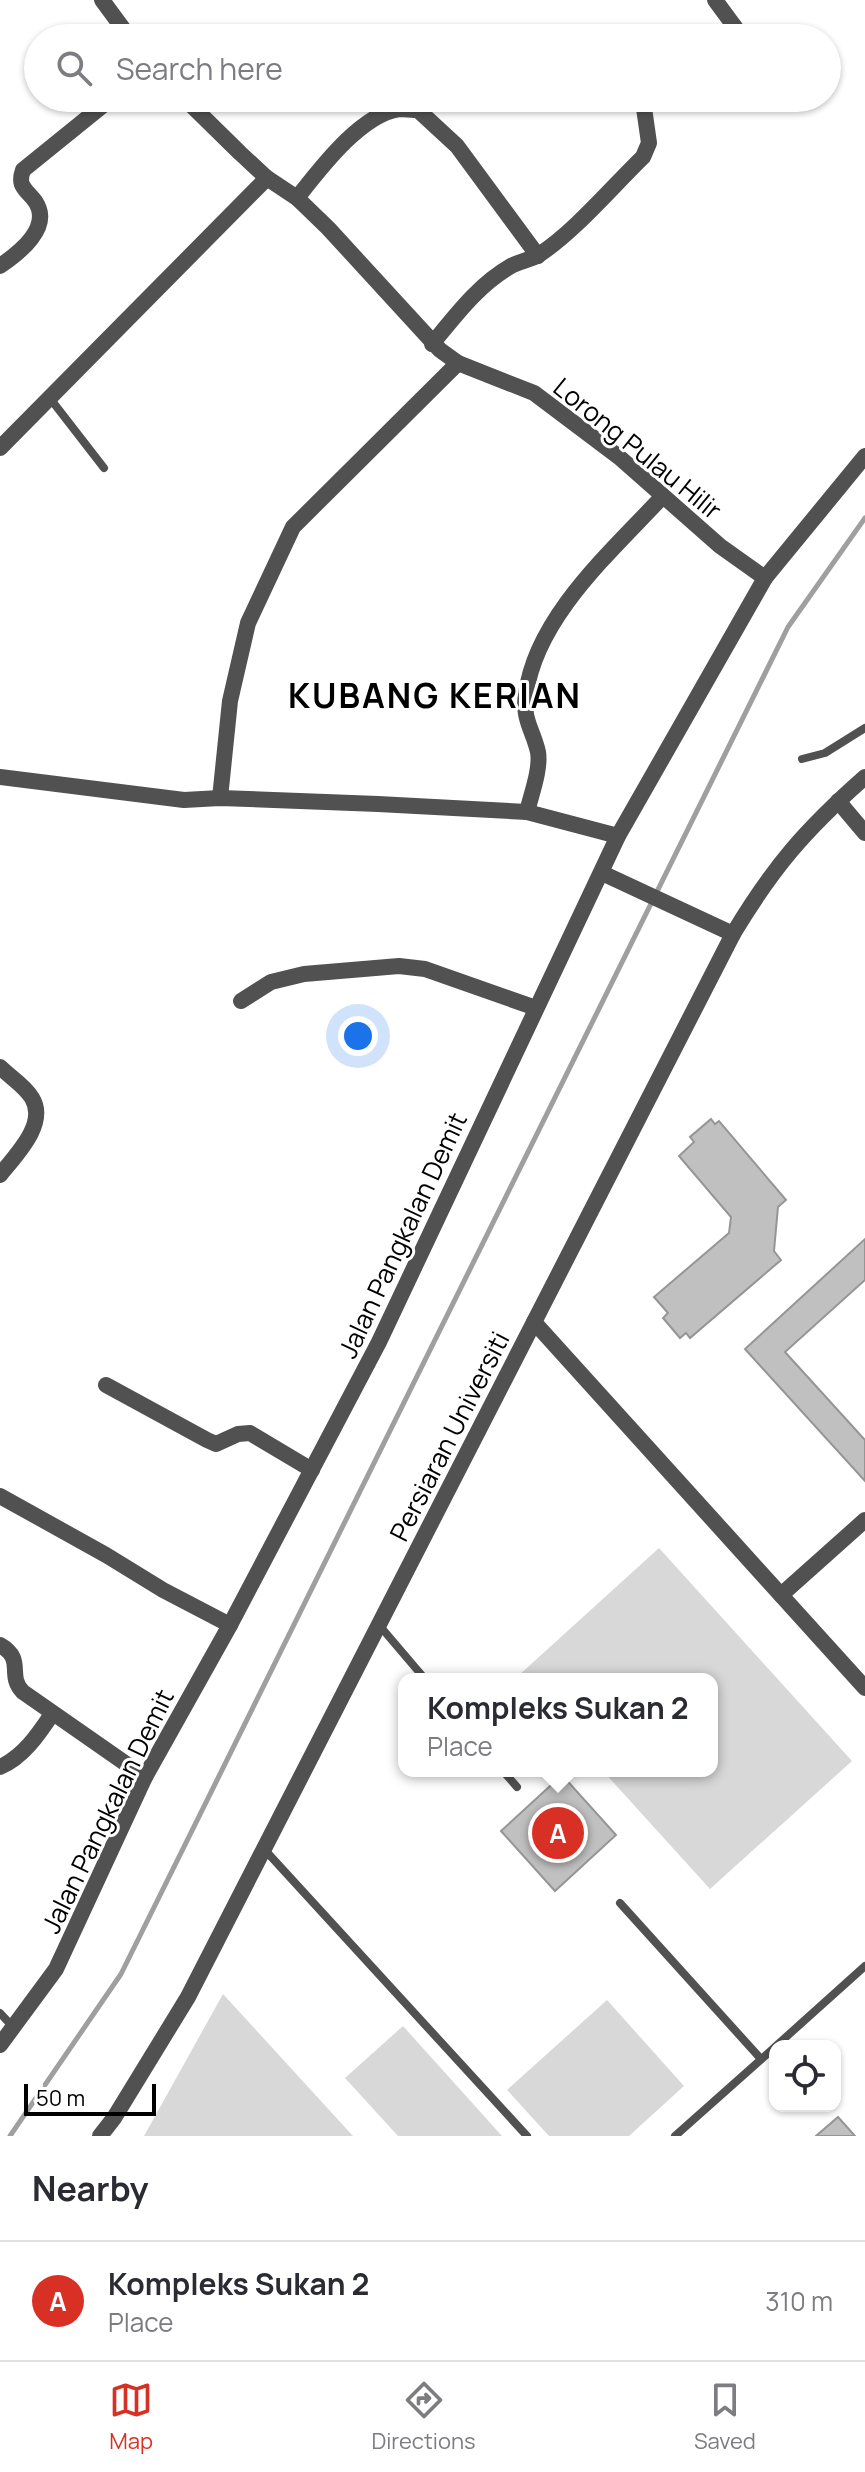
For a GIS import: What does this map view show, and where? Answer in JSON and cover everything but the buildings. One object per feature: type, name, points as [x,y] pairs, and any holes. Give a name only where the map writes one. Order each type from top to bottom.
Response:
[{"type":"street","points":[[102,0],[120,24]]},
{"type":"street","points":[[715,0],[733,24]]},
{"type":"street","points":[[0,266],[35,234],[40,225],[41,213],[36,202],[22,189],[19,180],[23,170],[95,112]]},
{"type":"street","name":"Lorong Pulau Hilir","points":[[199,112],[267,178],[297,198],[395,299],[432,344],[458,363],[534,393],[619,457],[720,546],[765,578]]},
{"type":"street","points":[[297,198],[331,156],[359,131],[389,112]]},
{"type":"street","points":[[420,112],[457,146],[538,256]]},
{"type":"street","points":[[432,344],[467,301],[488,282],[513,265],[538,256],[643,157],[649,143],[645,112]]},
{"type":"street","points":[[0,448],[267,178]]},
{"type":"street","points":[[220,798],[230,701],[248,623],[293,527],[458,363]]},
{"type":"street","name":"Jalan Pangkalan Demit","points":[[0,2045],[56,1969],[145,1777],[230,1625],[379,1342],[618,836],[765,578],[865,456]]},
{"type":"street","points":[[527,812],[539,755],[525,721],[532,663],[559,613],[663,496]]},
{"type":"street","points":[[0,777],[184,800],[220,798],[527,812],[618,836]]},
{"type":"street","name":"Persiaran Universiti","points":[[100,2136],[188,1997],[733,934],[776,867],[800,838],[865,777]]},
{"type":"street","points":[[838,801],[865,833]]},
{"type":"street","points":[[602,873],[733,934]]},
{"type":"street","points":[[241,1001],[271,982],[304,974],[399,966],[425,969],[536,1008]]},
{"type":"street","points":[[0,1067],[28,1092],[35,1101],[37,1114],[29,1137],[0,1175]]},
{"type":"street","points":[[534,1322],[865,1688]]},
{"type":"street","points":[[106,1385],[216,1444],[238,1434],[250,1433],[312,1470]]},
{"type":"street","points":[[0,1496],[230,1625]]},
{"type":"street","points":[[781,1595],[865,1520]]},
{"type":"street","points":[[0,1645],[15,1660],[18,1687],[145,1777]]},
{"type":"street","points":[[0,1767],[34,1741],[52,1714]]},
{"type":"lane","points":[[49,397],[104,468]]},
{"type":"lane","points":[[802,759],[825,753],[865,728]]},
{"type":"lane","points":[[379,1625],[420,1673]]},
{"type":"lane","points":[[508,1777],[517,1787]]},
{"type":"lane","points":[[264,1849],[527,2136]]},
{"type":"lane","points":[[620,1903],[761,2059]]},
{"type":"lane","points":[[782,2040],[865,1966]]},
{"type":"lane","points":[[0,2013],[13,2027]]},
{"type":"lane","points":[[675,2136],[686,2132],[769,2052]]},
{"type":"shaded area","points":[[659,1548],[852,1761],[710,1889],[608,1777],[718,1777],[718,1673],[521,1673]]},
{"type":"shaded area","points":[[223,1994],[353,2136],[144,2136]]},
{"type":"shaded area","points":[[607,2000],[684,2086],[629,2136],[549,2136],[507,2090]]},
{"type":"shaded area","points":[[403,2026],[502,2136],[398,2136],[345,2078]]},
{"type":"waterway","points":[[10,2136],[121,1974],[788,627],[865,518]]},
{"type":"place","name":"Kompleks Sukan 2","points":[[558,1833]]},
{"type":"district","name":"KUBANG KERIAN","points":[[435,695]]}]
